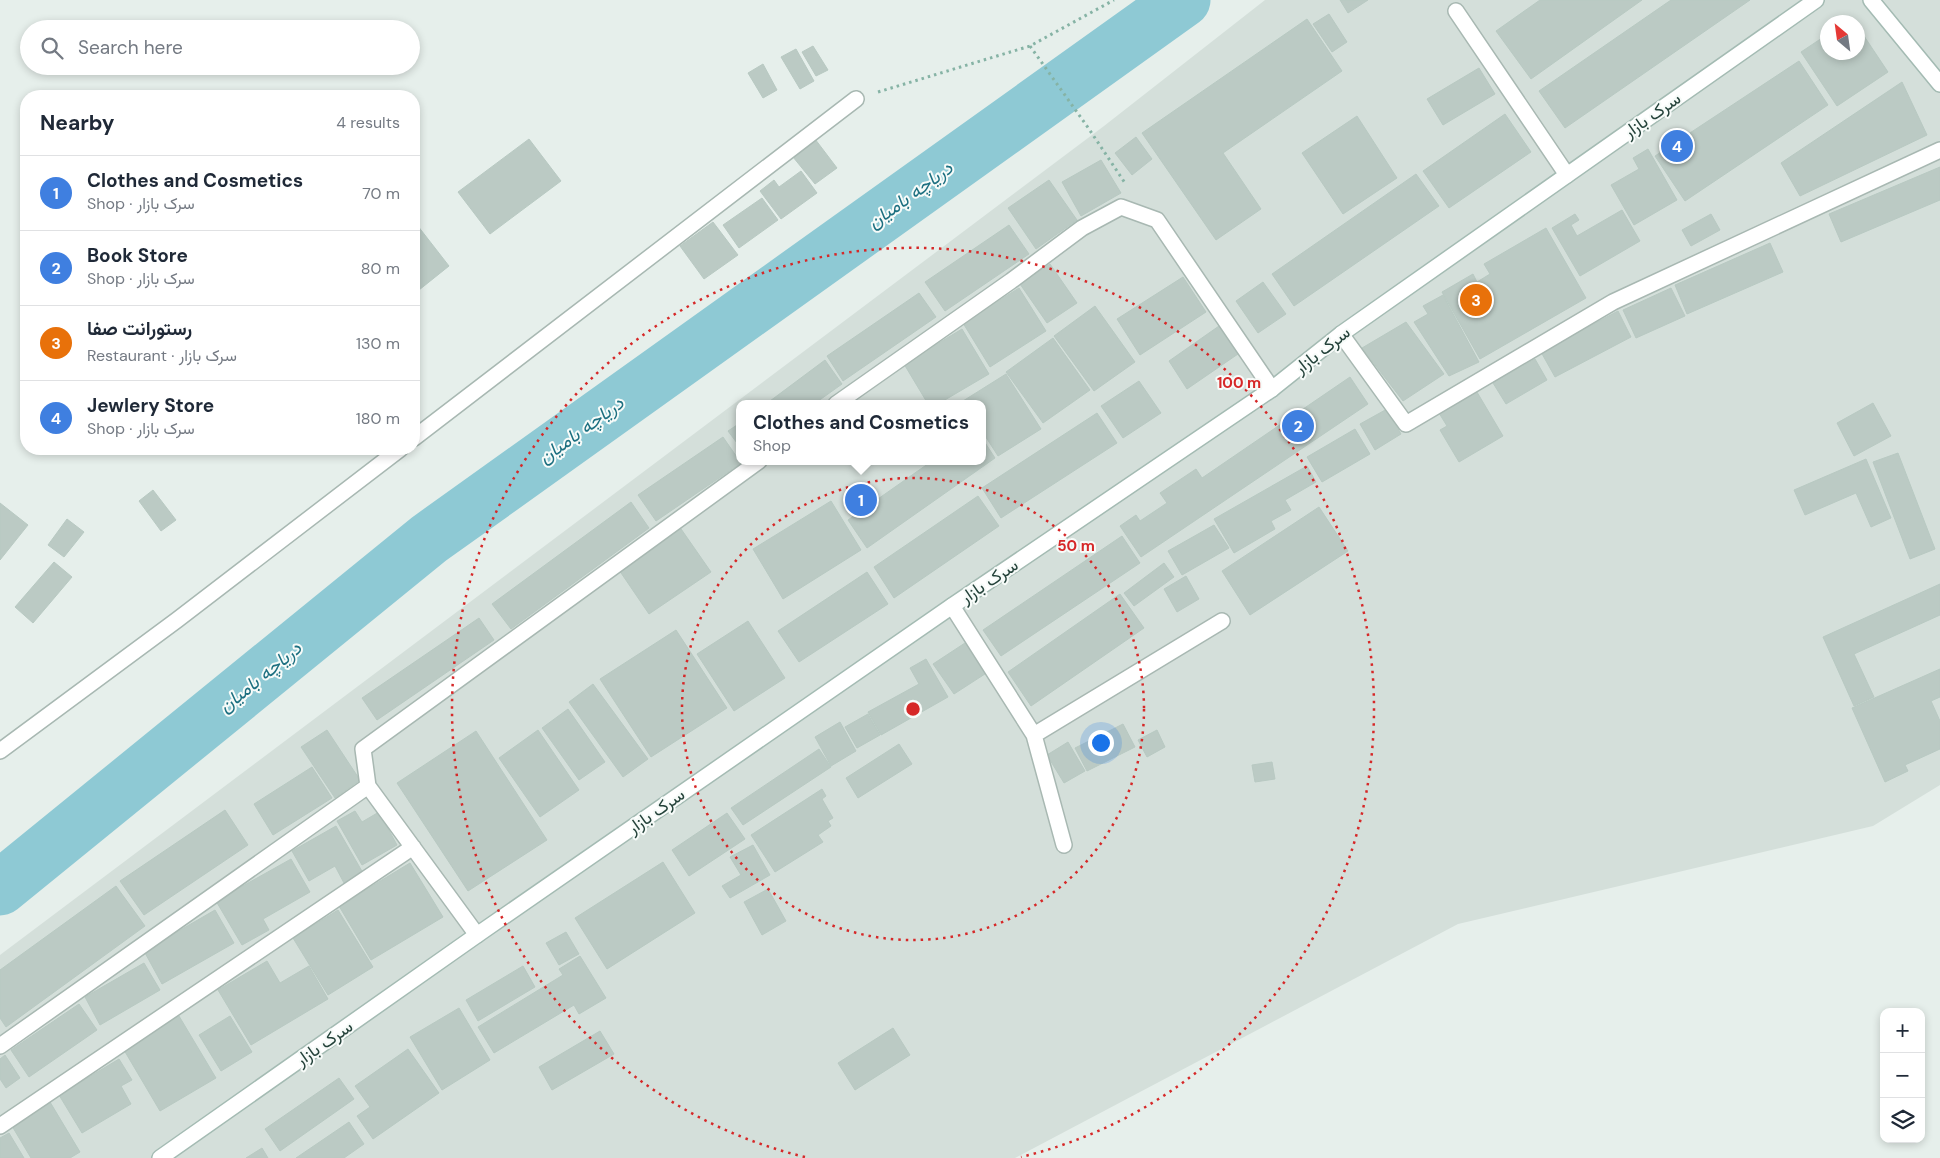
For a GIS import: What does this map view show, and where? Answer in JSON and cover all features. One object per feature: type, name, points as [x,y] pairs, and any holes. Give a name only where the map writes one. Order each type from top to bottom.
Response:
[{"type":"street","name":"سرک بازار","points":[[160,1158],[477,935],[952,606],[1272,389],[1341,334],[1816,0]]},
{"type":"street","points":[[1871,0],[1940,84]]},
{"type":"street","points":[[1456,12],[1567,175]]},
{"type":"street","points":[[420,433],[856,99]]},
{"type":"street","points":[[1341,334],[1406,424],[1613,302],[1940,150]]},
{"type":"street","points":[[842,400],[1011,281],[1082,228],[1121,208],[1157,220],[1272,389]]},
{"type":"street","points":[[0,751],[177,620],[392,455]]},
{"type":"street","points":[[477,935],[368,786],[363,749],[754,465]]},
{"type":"street","points":[[952,606],[1034,736],[1064,845]]},
{"type":"street","points":[[1034,736],[1222,621]]},
{"type":"street","points":[[0,1046],[368,786]]},
{"type":"street","points":[[0,1126],[413,847]]},
{"type":"path","points":[[856,99],[1030,46],[1114,0]]},
{"type":"path","points":[[1030,46],[1127,185],[1121,208]]},
{"type":"shaded area","points":[[1265,0],[1940,0],[1940,785],[1873,826],[1458,924],[1015,1158],[0,1158],[0,955],[736,402],[736,465],[986,465],[986,400],[739,400],[1104,126]]},
{"type":"building","points":[[1340,0],[1368,0],[1348,13]]},
{"type":"building","points":[[1540,0],[1642,0],[1531,79],[1496,31]]},
{"type":"building","points":[[1671,0],[1750,0],[1565,128],[1539,91]]},
{"type":"building","points":[[1329,14],[1347,42],[1332,52],[1313,24]]},
{"type":"building","points":[[1307,19],[1342,71],[1223,153],[1261,209],[1216,240],[1142,133]]},
{"type":"building","points":[[1865,38],[1888,72],[1837,106],[1801,52],[1820,39],[1820,60],[1865,60]]},
{"type":"building","points":[[813,46],[828,70],[816,76],[802,52]]},
{"type":"building","points":[[796,49],[814,81],[800,89],[781,57]]},
{"type":"building","points":[[1799,61],[1828,105],[1685,201],[1655,156]]},
{"type":"building","points":[[763,64],[777,90],[763,98],[748,73]]},
{"type":"building","points":[[1479,68],[1495,94],[1443,125],[1427,99]]},
{"type":"building","points":[[1902,82],[1927,135],[1800,196],[1781,163]]},
{"type":"building","points":[[1505,114],[1531,152],[1449,208],[1423,171]]},
{"type":"building","points":[[1357,116],[1397,178],[1343,214],[1302,153]]},
{"type":"building","points":[[1136,137],[1152,159],[1132,175],[1115,153]]},
{"type":"building","points":[[529,139],[561,181],[490,234],[458,192]]},
{"type":"building","points":[[815,139],[837,168],[815,184],[793,157]]},
{"type":"building","points":[[1648,149],[1677,200],[1634,225],[1611,185],[1639,169],[1633,158]]},
{"type":"building","points":[[1101,160],[1121,193],[1081,216],[1062,182]]},
{"type":"building","points":[[1940,167],[1940,200],[1841,242],[1829,214]]},
{"type":"building","points":[[801,171],[817,193],[781,219],[760,191],[774,180],[779,187]]},
{"type":"building","points":[[1416,174],[1439,206],[1294,306],[1272,274]]},
{"type":"building","points":[[1049,180],[1077,220],[1036,249],[1008,208]]},
{"type":"building","points":[[762,198],[778,220],[739,248],[723,225]]},
{"type":"building","points":[[1622,210],[1640,241],[1580,276],[1552,228],[1575,214],[1579,220],[1571,225],[1577,236]]},
{"type":"building","points":[[1711,214],[1720,230],[1691,246],[1682,230]]},
{"type":"building","points":[[713,222],[738,255],[704,279],[680,246]]},
{"type":"building","points":[[1009,225],[1029,254],[945,311],[925,282]]},
{"type":"building","points":[[1546,228],[1586,298],[1480,359],[1442,292],[1473,274],[1477,282],[1490,274],[1484,264]]},
{"type":"building","points":[[420,229],[449,266],[420,289]]},
{"type":"building","points":[[1770,243],[1783,272],[1687,314],[1675,285]]},
{"type":"building","points":[[1050,264],[1077,303],[1047,323],[1020,284]]},
{"type":"building","points":[[1183,277],[1206,312],[1140,355],[1117,319]]},
{"type":"building","points":[[1263,282],[1286,314],[1258,333],[1236,301]]},
{"type":"building","points":[[1019,288],[1046,331],[990,367],[963,323]]},
{"type":"building","points":[[1671,288],[1685,316],[1636,338],[1623,310]]},
{"type":"building","points":[[919,293],[936,317],[843,381],[827,356]]},
{"type":"building","points":[[1443,295],[1479,362],[1449,376],[1414,322],[1428,314],[1423,306]]},
{"type":"building","points":[[1095,306],[1135,362],[1094,391],[1054,336]]},
{"type":"building","points":[[1618,311],[1631,337],[1555,377],[1541,352]]},
{"type":"building","points":[[1406,322],[1444,374],[1403,401],[1362,348]]},
{"type":"building","points":[[1219,326],[1238,354],[1187,389],[1169,361]]},
{"type":"building","points":[[962,329],[989,374],[945,400],[926,400],[904,364]]},
{"type":"building","points":[[1053,338],[1090,390],[1043,423],[1006,372]]},
{"type":"building","points":[[1535,359],[1547,380],[1506,404],[1493,383]]},
{"type":"building","points":[[825,360],[842,384],[820,400],[771,400]]},
{"type":"building","points":[[1006,374],[1041,429],[998,456],[986,437],[986,400],[965,400]]},
{"type":"building","points":[[1350,377],[1368,404],[1141,557],[1120,526],[1136,515],[1140,521],[1167,503],[1160,493],[1196,469],[1202,478]]},
{"type":"building","points":[[1139,381],[1161,413],[1123,438],[1101,406]]},
{"type":"building","points":[[1474,387],[1503,436],[1459,462],[1440,430],[1447,426],[1439,413],[1450,407],[1448,402]]},
{"type":"building","points":[[1873,403],[1891,436],[1854,456],[1837,423]]},
{"type":"building","points":[[1387,409],[1401,434],[1375,450],[1360,424]]},
{"type":"building","points":[[1097,413],[1117,443],[1001,518],[982,488]]},
{"type":"building","points":[[736,426],[736,442],[728,431]]},
{"type":"building","points":[[1355,429],[1370,454],[1322,482],[1307,457]]},
{"type":"building","points":[[723,437],[736,456],[736,465],[738,465],[656,521],[638,495]]},
{"type":"building","points":[[986,444],[995,458],[986,464]]},
{"type":"building","points":[[1898,453],[1935,549],[1910,559],[1873,462]]},
{"type":"building","points":[[1866,459],[1891,518],[1871,527],[1856,493],[1805,515],[1794,490]]},
{"type":"building","points":[[926,465],[985,465],[867,548],[848,520]]},
{"type":"building","points":[[1307,466],[1316,482],[1285,500],[1291,510],[1271,521],[1275,529],[1234,553],[1214,519]]},
{"type":"building","points":[[153,490],[176,520],[161,531],[139,501]]},
{"type":"building","points":[[978,496],[999,526],[894,598],[874,567]]},
{"type":"building","points":[[831,501],[861,550],[783,599],[753,549]]},
{"type":"building","points":[[631,502],[649,528],[511,629],[492,604]]},
{"type":"building","points":[[0,503],[28,525],[0,560]]},
{"type":"building","points":[[1319,507],[1348,551],[1250,615],[1222,571]]},
{"type":"building","points":[[67,519],[84,532],[64,557],[48,545]]},
{"type":"building","points":[[1214,525],[1229,548],[1182,575],[1168,551]]},
{"type":"building","points":[[679,526],[711,572],[649,614],[617,567]]},
{"type":"building","points":[[1122,536],[1140,563],[1001,656],[983,630]]},
{"type":"building","points":[[54,562],[72,577],[33,623],[15,607]]},
{"type":"building","points":[[1164,563],[1174,577],[1134,606],[1124,593]]},
{"type":"building","points":[[867,572],[888,604],[799,662],[778,631]]},
{"type":"building","points":[[1186,576],[1199,599],[1177,612],[1164,589]]},
{"type":"building","points":[[1940,584],[1940,615],[1854,654],[1874,697],[1854,706],[1823,637]]},
{"type":"building","points":[[1120,594],[1144,628],[1031,706],[1008,672]]},
{"type":"building","points":[[479,618],[494,640],[377,720],[362,698]]},
{"type":"building","points":[[748,621],[785,678],[734,711],[697,654]]},
{"type":"building","points":[[676,630],[727,708],[651,757],[600,679]]},
{"type":"building","points":[[968,641],[988,672],[954,694],[933,664]]},
{"type":"building","points":[[926,659],[948,697],[881,735],[868,712],[919,684],[910,668]]},
{"type":"building","points":[[1940,669],[1940,697],[1931,701],[1940,721],[1940,749],[1905,765],[1908,771],[1885,782],[1852,708]]},
{"type":"building","points":[[593,684],[648,759],[623,777],[569,702]]},
{"type":"building","points":[[568,709],[605,762],[579,780],[542,728]]},
{"type":"building","points":[[868,714],[880,735],[857,748],[845,727]]},
{"type":"building","points":[[840,722],[856,751],[831,766],[815,737]]},
{"type":"building","points":[[1123,724],[1135,747],[1087,771],[1075,748]]},
{"type":"building","points":[[327,730],[360,780],[335,798],[301,747]]},
{"type":"building","points":[[538,730],[579,790],[540,817],[499,758]]},
{"type":"building","points":[[1157,730],[1165,747],[1147,757],[1138,740]]},
{"type":"building","points":[[476,731],[547,840],[468,891],[397,783]]},
{"type":"building","points":[[1068,742],[1085,771],[1064,783],[1047,755]]},
{"type":"building","points":[[899,744],[912,764],[858,798],[846,778]]},
{"type":"building","points":[[819,749],[831,767],[743,825],[731,808]]},
{"type":"building","points":[[1272,762],[1275,779],[1255,782],[1252,765]]},
{"type":"building","points":[[312,767],[332,798],[273,835],[254,804]]},
{"type":"building","points":[[822,789],[826,796],[822,799],[833,818],[828,821],[831,826],[818,835],[823,842],[775,872],[751,835]]},
{"type":"building","points":[[225,810],[248,845],[144,915],[120,881]]},
{"type":"building","points":[[355,811],[362,822],[379,812],[397,845],[362,865],[337,821]]},
{"type":"building","points":[[727,813],[745,839],[689,876],[672,850]]},
{"type":"building","points":[[336,826],[363,873],[344,883],[335,866],[309,881],[292,851]]},
{"type":"building","points":[[753,845],[770,875],[730,898],[722,886],[741,875],[730,857]]},
{"type":"building","points":[[291,859],[310,892],[263,919],[269,930],[242,945],[216,901]]},
{"type":"building","points":[[663,862],[695,913],[607,969],[575,918]]},
{"type":"building","points":[[410,863],[443,917],[371,960],[339,906]]},
{"type":"building","points":[[116,886],[145,926],[6,1027],[0,1018],[0,970]]},
{"type":"building","points":[[768,889],[786,921],[762,935],[744,902]]},
{"type":"building","points":[[215,910],[234,943],[162,984],[144,951]]},
{"type":"building","points":[[338,910],[373,967],[328,995],[293,938]]},
{"type":"building","points":[[566,932],[579,954],[559,965],[546,943]]},
{"type":"building","points":[[580,956],[606,998],[579,1014],[574,1005],[494,1053],[478,1027],[563,975],[559,969]]},
{"type":"building","points":[[267,961],[280,983],[309,966],[328,999],[251,1045],[218,990]]},
{"type":"building","points":[[144,963],[160,990],[100,1025],[85,997]]},
{"type":"building","points":[[523,966],[535,987],[478,1021],[466,1000]]},
{"type":"building","points":[[79,1004],[97,1030],[29,1077],[11,1050]]},
{"type":"building","points":[[459,1008],[490,1060],[442,1090],[410,1037]]},
{"type":"building","points":[[179,1016],[216,1078],[160,1111],[124,1050]]},
{"type":"building","points":[[230,1016],[252,1052],[221,1071],[199,1035]]},
{"type":"building","points":[[893,1028],[910,1055],[855,1090],[838,1063]]},
{"type":"building","points":[[600,1031],[614,1054],[552,1090],[539,1067]]},
{"type":"building","points":[[408,1049],[439,1093],[373,1139],[357,1116],[370,1107],[355,1086]]},
{"type":"building","points":[[5,1055],[20,1078],[6,1088],[0,1079],[0,1059]]},
{"type":"building","points":[[119,1059],[132,1080],[121,1086],[131,1104],[82,1133],[59,1095]]},
{"type":"building","points":[[339,1078],[354,1099],[280,1151],[265,1129]]},
{"type":"building","points":[[50,1102],[80,1152],[70,1158],[31,1158],[12,1126]]},
{"type":"building","points":[[349,1122],[364,1144],[344,1158],[296,1158]]},
{"type":"building","points":[[9,1133],[24,1158],[0,1158],[0,1138]]},
{"type":"building","points":[[262,1148],[268,1158],[246,1158]]},
{"type":"waterway","name":"دریاچه بامیان","points":[[0,888],[429,539],[1183,0]]},
{"type":"place","name":"Jewlery Store","points":[[1677,146]]},
{"type":"place","name":"رستورانت صفا","points":[[1476,300]]},
{"type":"place","name":"Book Store","points":[[1298,426]]},
{"type":"place","name":"Clothes and Cosmetics","points":[[861,500]]}]
